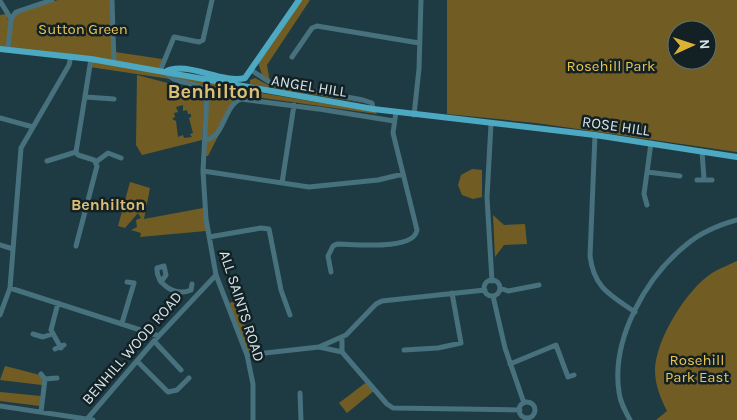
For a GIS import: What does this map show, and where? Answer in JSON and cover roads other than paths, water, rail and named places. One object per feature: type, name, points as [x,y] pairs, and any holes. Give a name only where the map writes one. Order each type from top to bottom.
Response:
[{"type":"main road","points":[[251,70],[299,0]]},
{"type":"main road","points":[[0,49],[71,56],[163,71]]},
{"type":"main road","name":"ANGEL HILL","points":[[163,71],[177,69],[238,79],[244,78],[251,70]]},
{"type":"main road","name":"ANGEL HILL","points":[[163,71],[372,109],[491,124]]},
{"type":"main road","name":"ROSE HILL","points":[[491,124],[595,135],[737,157]]},
{"type":"street","points":[[0,0],[11,18]]},
{"type":"street","points":[[8,49],[11,18],[16,12],[52,0]]},
{"type":"street","points":[[112,0],[114,63]]},
{"type":"street","points":[[163,71],[174,37],[199,42],[203,40],[212,0]]},
{"type":"street","points":[[414,115],[420,0]]},
{"type":"street","points":[[295,55],[312,28],[317,26],[419,43]]},
{"type":"street","points":[[0,315],[10,288],[19,155],[24,141],[69,65],[71,56]]},
{"type":"street","points":[[76,152],[91,59]]},
{"type":"street","name":"ANGEL HILL","points":[[251,70],[271,83],[363,100],[372,103],[372,109]]},
{"type":"street","name":"ALL SAINTS ROAD","points":[[163,71],[172,80],[200,87],[205,91],[207,103],[203,193],[209,237],[216,275],[247,355],[253,384],[253,420]]},
{"type":"street","points":[[86,97],[114,99]]},
{"type":"street","points":[[205,140],[215,136],[233,104],[241,99],[294,105],[394,121]]},
{"type":"street","points":[[282,183],[294,105]]},
{"type":"street","points":[[331,272],[328,256],[337,244],[393,244],[414,238],[417,230],[393,132],[396,112]]},
{"type":"street","points":[[0,118],[33,127]]},
{"type":"street","points":[[491,124],[487,197],[492,280]]},
{"type":"street","points":[[595,135],[590,256],[592,269],[600,286],[634,312]]},
{"type":"street","points":[[647,204],[644,197],[651,143]]},
{"type":"street","points":[[702,151],[701,161],[704,179]]},
{"type":"street","points":[[48,161],[57,160],[61,155],[76,152],[96,162]]},
{"type":"street","points":[[76,246],[96,162],[108,153],[121,158]]},
{"type":"street","points":[[203,171],[310,187],[378,180],[403,174]]},
{"type":"street","points":[[647,172],[680,176]]},
{"type":"street","points":[[697,180],[712,180]]},
{"type":"street","points":[[630,420],[619,393],[618,374],[624,340],[634,312],[662,269],[680,250],[696,237],[737,220]]},
{"type":"street","points":[[209,237],[261,228],[269,229],[281,290],[290,315]]},
{"type":"street","points":[[0,245],[13,249]]},
{"type":"street","name":"BENHILL WOOD ROAD","points":[[0,406],[91,419],[136,361],[196,294],[216,275]]},
{"type":"street","points":[[492,280],[497,282],[500,288],[508,290],[539,285]]},
{"type":"street","points":[[485,290],[487,283],[492,280]]},
{"type":"street","points":[[122,323],[134,283],[127,282]]},
{"type":"street","points":[[161,282],[172,290],[186,292],[191,290]]},
{"type":"street","points":[[191,290],[192,284]]},
{"type":"street","points":[[10,288],[158,336]]},
{"type":"street","points":[[493,296],[498,293],[500,288]]},
{"type":"street","points":[[191,290],[196,294]]},
{"type":"street","points":[[247,355],[319,347],[342,337],[379,302],[485,290]]},
{"type":"street","points":[[485,290],[487,294],[493,296]]},
{"type":"street","points":[[404,350],[438,348],[461,343],[452,293]]},
{"type":"street","points":[[493,296],[510,364],[524,403],[520,410]]},
{"type":"street","points":[[55,349],[63,346],[52,334],[51,326],[58,303]]},
{"type":"street","points":[[33,334],[43,337],[52,334]]},
{"type":"street","points":[[342,337],[342,352]]},
{"type":"street","points":[[154,341],[181,370]]},
{"type":"street","points":[[510,364],[556,345],[568,377],[574,375]]},
{"type":"street","points":[[319,347],[342,352],[387,404],[393,408],[520,410]]},
{"type":"street","points":[[171,359],[176,354]]},
{"type":"street","points":[[136,361],[168,392],[177,390],[189,378]]},
{"type":"street","points":[[41,374],[45,379],[41,412]]},
{"type":"street","points":[[45,379],[57,378]]},
{"type":"street","points":[[300,393],[301,420]]},
{"type":"street","points":[[520,410],[523,416],[530,419],[534,414],[534,407],[529,402],[524,403]]},
{"type":"district","name":"Benhilton","points":[[214,91]]},
{"type":"district","name":"Benhilton","points":[[108,204]]},
{"type":"park label","name":"Sutton Green","points":[[83,29]]},
{"type":"park label","name":"Rosehill Park","points":[[611,66]]},
{"type":"park label","name":"Rosehill Park East","points":[[697,368]]}]
